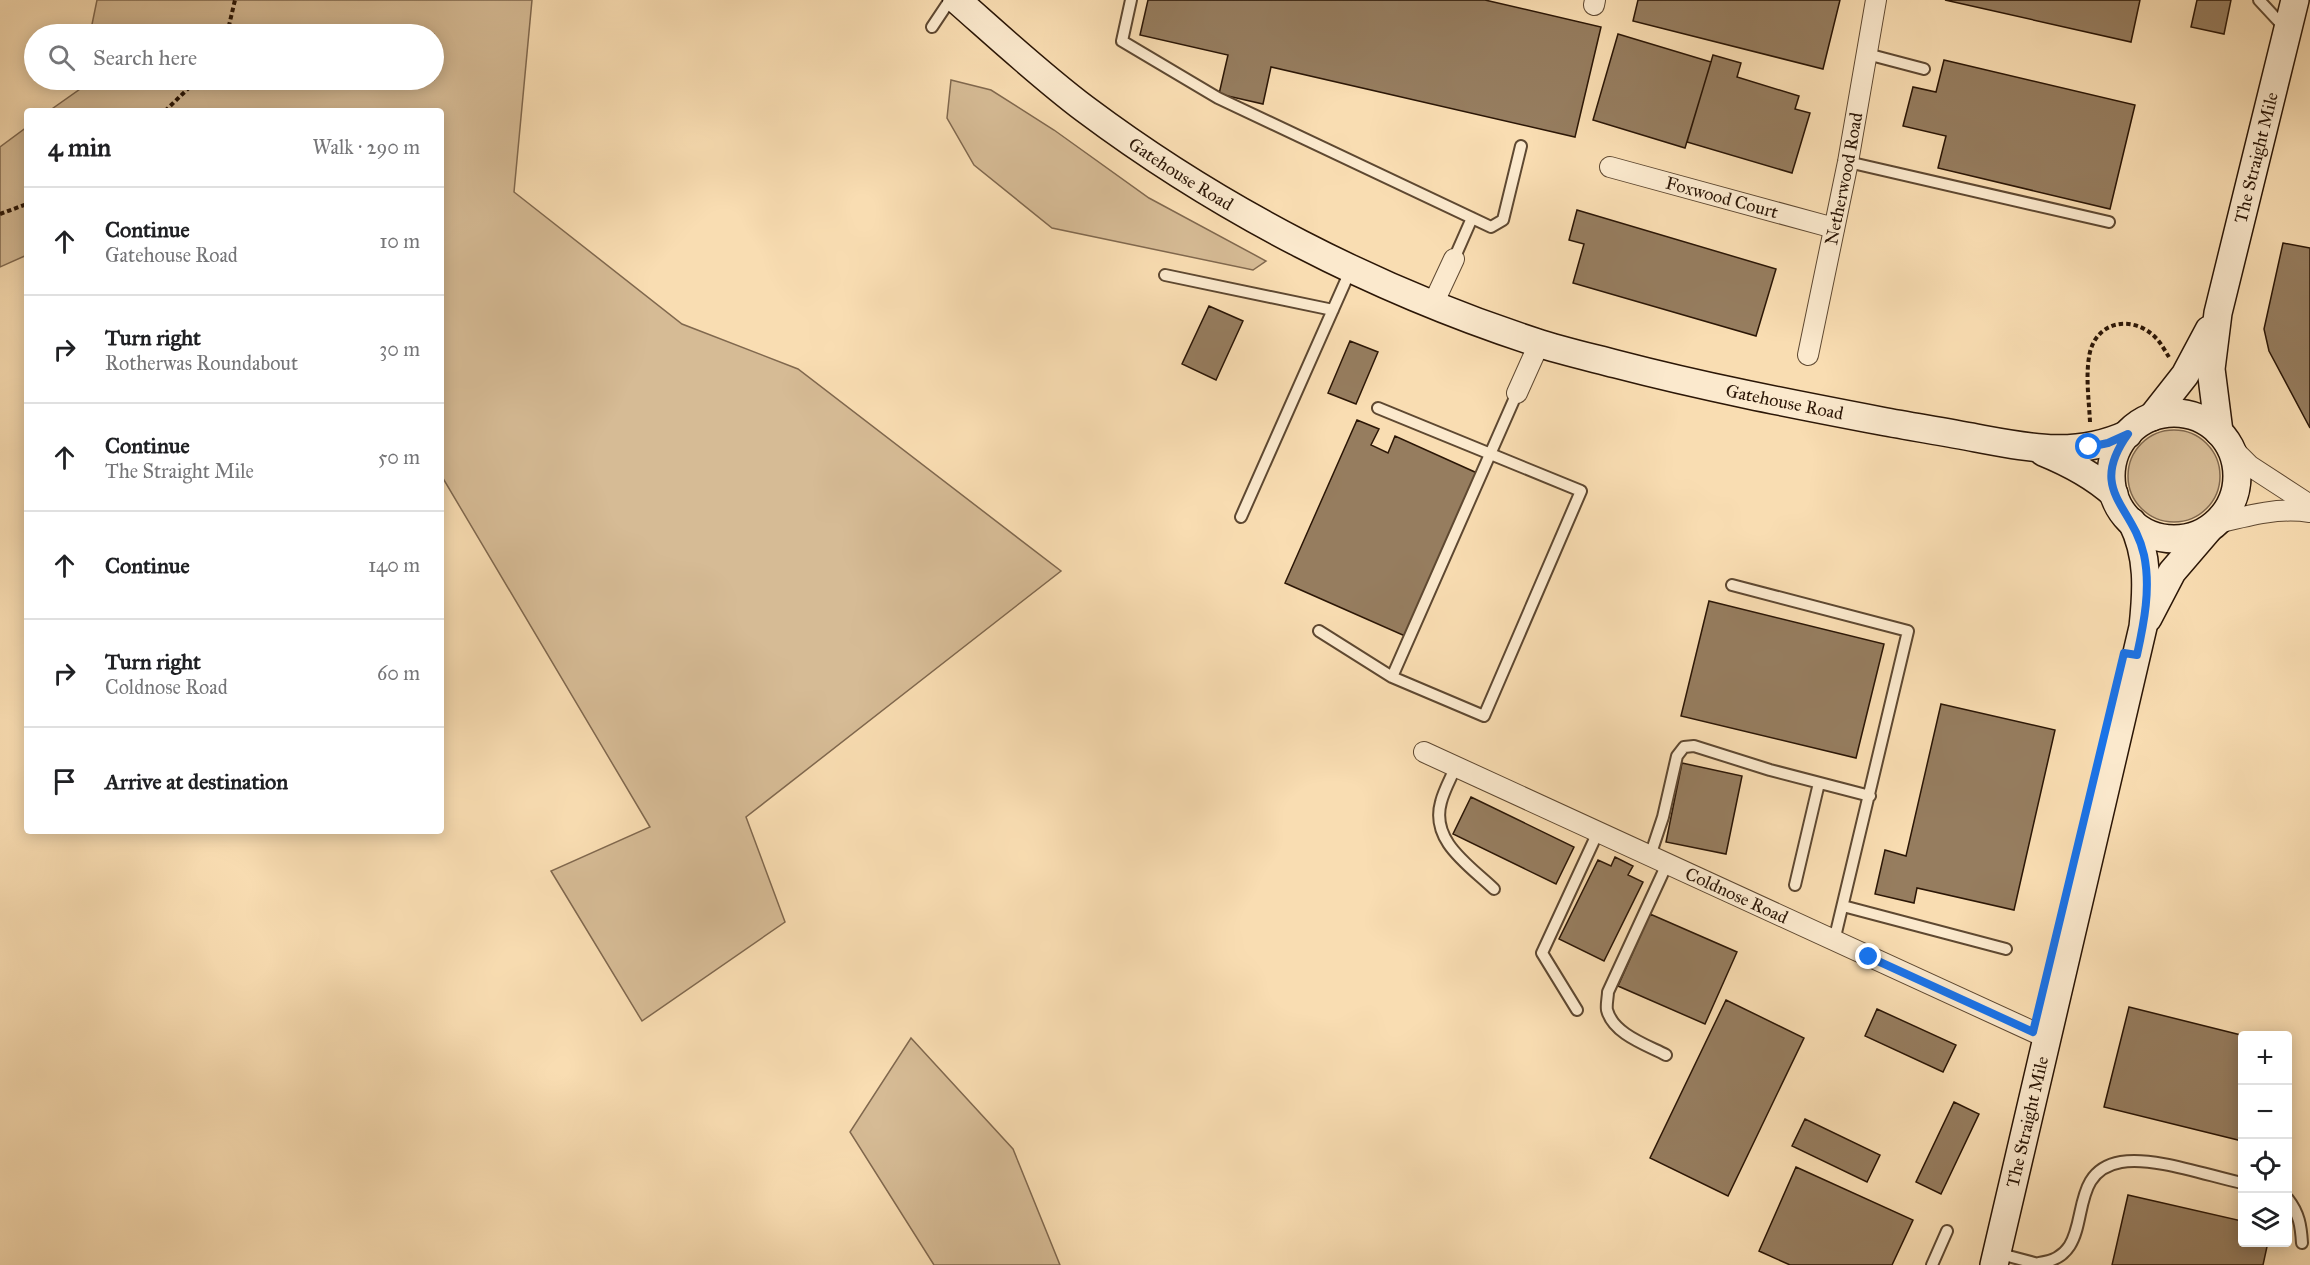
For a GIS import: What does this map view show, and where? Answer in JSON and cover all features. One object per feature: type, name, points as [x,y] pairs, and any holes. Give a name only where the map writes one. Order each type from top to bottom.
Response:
[{"type":"main road","name":"Gatehouse Road","points":[[957,0],[1016,53],[1094,115],[1247,215],[1351,269],[1433,304],[1539,344],[1666,377],[2033,449],[2063,460],[2085,472],[2114,494]]},
{"type":"main road","name":"The Straight Mile","points":[[2224,438],[2211,369],[2218,313],[2295,0]]},
{"type":"main road","name":"The Straight Mile","points":[[2152,417],[2185,375],[2218,313]]},
{"type":"main road","points":[[2182,414],[2201,419],[2224,438],[2236,467],[2235,491],[2229,507],[2211,527],[2193,536],[2177,539],[2161,538],[2145,532],[2132,522],[2121,509],[2114,494],[2112,477],[2119,446],[2128,434],[2139,424],[2152,417],[2182,414]]},
{"type":"main road","name":"Gatehouse Road","points":[[2033,449],[2089,447],[2108,443],[2128,434]]},
{"type":"main road","name":"The Straight Mile","points":[[1996,1259],[2144,627],[2145,558],[2140,538],[2132,522]]},
{"type":"main road","name":"The Straight Mile","points":[[2144,627],[2172,572],[2211,527]]},
{"type":"street","name":"Netherwood Road","points":[[1808,356],[1848,162],[1876,0]]},
{"type":"street","name":"Foxwood Court","points":[[1610,167],[1834,228]]},
{"type":"street","points":[[1433,304],[1454,259]]},
{"type":"street","points":[[1517,393],[1539,344]]},
{"type":"street","points":[[2224,438],[2250,466],[2310,505]]},
{"type":"street","points":[[2211,527],[2258,513],[2279,510],[2310,512]]},
{"type":"street","name":"Coldnose Road","points":[[1424,752],[2047,1038]]},
{"type":"lane","points":[[932,27],[950,0]]},
{"type":"lane","points":[[1131,0],[1122,41],[1218,98],[1491,227],[1503,220],[1521,146]]},
{"type":"lane","points":[[2259,0],[2287,30]]},
{"type":"lane","points":[[1867,54],[1924,69]]},
{"type":"lane","points":[[1848,162],[2109,222]]},
{"type":"lane","points":[[1454,259],[1472,218]]},
{"type":"lane","points":[[1241,517],[1351,269]]},
{"type":"lane","points":[[1165,274],[1333,310]]},
{"type":"lane","points":[[1392,677],[1517,393]]},
{"type":"lane","points":[[1319,631],[1392,677],[1484,716],[1581,491],[1378,408]]},
{"type":"lane","points":[[1732,585],[1908,631],[1834,941]]},
{"type":"lane","points":[[1666,1055],[1622,1032],[1613,1023],[1606,1010],[1608,992],[1659,860],[1663,818],[1677,756],[1684,747],[1694,746],[1770,770],[1870,796]]},
{"type":"lane","points":[[1456,766],[1441,801],[1439,829],[1445,841],[1494,889]]},
{"type":"lane","points":[[1795,885],[1819,783]]},
{"type":"lane","points":[[1577,1010],[1542,953],[1598,832]]},
{"type":"lane","points":[[1844,906],[2006,949]]},
{"type":"lane","points":[[1996,1259],[2041,1264],[2050,1262],[2069,1248],[2090,1179],[2110,1165],[2143,1161],[2238,1182]]},
{"type":"lane","points":[[2292,1204],[2300,1221],[2302,1243]]},
{"type":"lane","points":[[1932,1265],[1947,1231]]},
{"type":"path","points":[[229,24],[235,0]]},
{"type":"path","points":[[168,108],[187,90]]},
{"type":"path","points":[[0,214],[24,205]]},
{"type":"path","points":[[2090,424],[2088,367],[2090,353],[2098,334],[2105,328],[2123,323],[2132,323],[2141,327],[2157,339],[2169,358]]},
{"type":"shaded area","points":[[97,0],[532,0],[514,192],[682,324],[798,369],[1061,571],[746,817],[785,922],[642,1021],[551,871],[650,827],[444,480],[444,108],[53,108],[79,90],[444,90],[444,24],[92,24]]},
{"type":"shaded area","points":[[951,80],[991,90],[1054,130],[1149,198],[1266,261],[1253,270],[1052,228],[974,165],[947,118]]},
{"type":"shaded area","points":[[24,129],[24,256],[0,267],[0,147]]},
{"type":"shaded area","points":[[2174,430],[2192,433],[2207,443],[2217,458],[2220,476],[2217,494],[2207,509],[2192,519],[2174,522],[2156,519],[2141,509],[2131,494],[2128,476],[2131,458],[2141,443],[2156,433]]},
{"type":"shaded area","points":[[911,1038],[1013,1149],[1060,1265],[934,1265],[850,1132]]},
{"type":"building","points":[[1148,0],[1485,0],[1601,27],[1575,137],[1271,67],[1263,104],[1219,94],[1228,55],[1140,35]]},
{"type":"building","points":[[1638,0],[1840,0],[1823,69],[1633,21]]},
{"type":"building","points":[[1945,0],[2140,0],[2131,42]]},
{"type":"building","points":[[2197,0],[2231,0],[2224,34],[2191,27]]},
{"type":"building","points":[[1618,34],[1711,62],[1685,148],[1593,120]]},
{"type":"building","points":[[1713,55],[1741,63],[1737,77],[1799,96],[1795,109],[1810,113],[1792,173],[1687,142]]},
{"type":"building","points":[[1944,60],[2135,105],[2110,209],[1938,168],[1946,136],[1903,126],[1913,87],[1936,92]]},
{"type":"building","points":[[1577,210],[1776,269],[1756,336],[1573,283],[1584,244],[1569,240]]},
{"type":"building","points":[[2283,243],[2310,248],[2310,428],[2269,351],[2264,329]]},
{"type":"building","points":[[1209,306],[1243,321],[1216,380],[1182,364]]},
{"type":"building","points":[[1350,341],[1378,352],[1356,404],[1328,393]]},
{"type":"building","points":[[1357,420],[1379,429],[1371,445],[1388,453],[1395,436],[1477,473],[1405,636],[1285,583]]},
{"type":"building","points":[[1709,601],[1884,644],[1856,758],[1681,716]]},
{"type":"building","points":[[1941,704],[2055,730],[2014,910],[1917,888],[1914,903],[1875,894],[1885,850],[1906,856]]},
{"type":"building","points":[[1682,763],[1742,776],[1726,854],[1666,842]]},
{"type":"building","points":[[1471,797],[1574,847],[1556,884],[1453,834]]},
{"type":"building","points":[[1615,857],[1633,866],[1628,875],[1643,882],[1604,961],[1559,939],[1598,860],[1611,866]]},
{"type":"building","points":[[1650,914],[1737,952],[1705,1024],[1618,986]]},
{"type":"building","points":[[1726,1000],[1804,1038],[1728,1196],[1650,1158]]},
{"type":"building","points":[[2129,1007],[2238,1034],[2238,1140],[2104,1107]]},
{"type":"building","points":[[1877,1009],[1956,1045],[1943,1072],[1865,1036]]},
{"type":"building","points":[[1954,1102],[1979,1114],[1941,1194],[1916,1182]]},
{"type":"building","points":[[1805,1119],[1880,1155],[1867,1182],[1792,1146]]},
{"type":"building","points":[[1796,1167],[1913,1220],[1892,1265],[1790,1265],[1759,1251]]},
{"type":"building","points":[[2128,1195],[2238,1220],[2238,1247],[2267,1247],[2263,1265],[2112,1265]]},
{"type":"route","points":[[1869,957],[2033,1032],[2124,653],[2137,655],[2144,627],[2145,558],[2140,538],[2114,494],[2112,477],[2119,446],[2128,434],[2108,443],[2089,447]]}]
